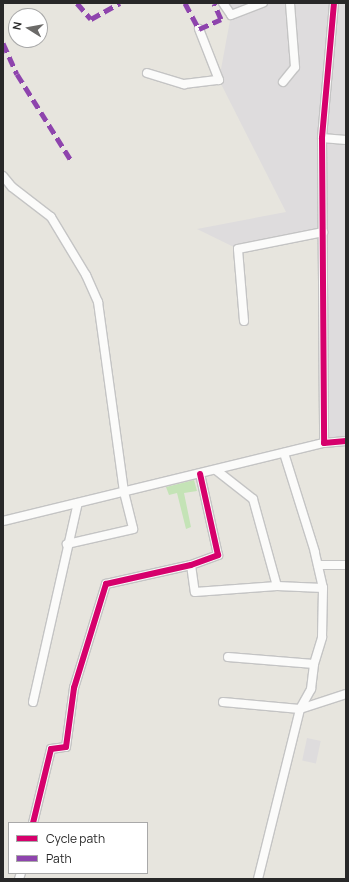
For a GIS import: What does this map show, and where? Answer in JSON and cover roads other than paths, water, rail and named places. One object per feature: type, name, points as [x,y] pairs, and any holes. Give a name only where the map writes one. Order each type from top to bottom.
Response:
[{"type":"street","points":[[222,3],[231,15],[263,3]]},
{"type":"street","points":[[283,82],[295,67],[290,3]]},
{"type":"street","points":[[324,444],[322,138],[334,3]]},
{"type":"street","points":[[146,73],[184,84],[219,80],[199,29]]},
{"type":"street","points":[[322,138],[346,140]]},
{"type":"street","points":[[3,176],[12,188],[51,217],[86,275],[98,302],[124,492],[133,529],[67,544]]},
{"type":"street","points":[[244,321],[238,249],[323,232]]},
{"type":"street","points":[[3,521],[284,453],[346,440]]},
{"type":"street","points":[[258,879],[300,709],[311,689],[314,664],[322,637],[323,588],[318,565],[284,453]]},
{"type":"street","points":[[216,470],[253,499],[277,586]]},
{"type":"street","points":[[33,822],[51,749],[66,747],[74,688],[106,584],[191,565],[218,555],[200,474]]},
{"type":"street","points":[[33,702],[67,544],[78,503]]},
{"type":"street","points":[[191,565],[195,592],[277,586],[323,588]]},
{"type":"street","points":[[318,565],[346,565]]},
{"type":"street","points":[[228,657],[314,664]]},
{"type":"street","points":[[223,702],[300,709],[346,694]]}]
